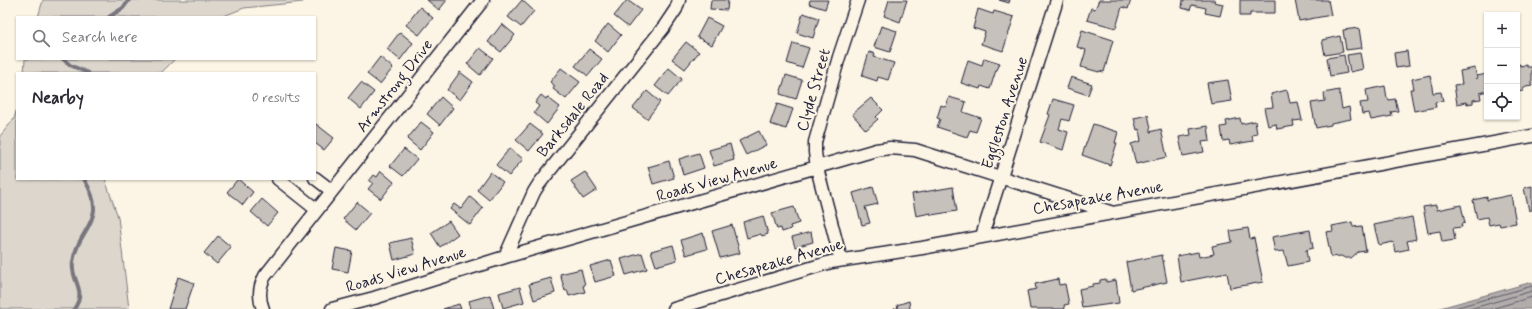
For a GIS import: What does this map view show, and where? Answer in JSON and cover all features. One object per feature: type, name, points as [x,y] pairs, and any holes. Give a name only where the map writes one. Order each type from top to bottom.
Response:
[{"type":"street","name":"Armstrong Drive","points":[[263,309],[259,291],[261,283],[276,261],[483,0]]},
{"type":"street","name":"Barksdale Road","points":[[505,257],[539,184],[664,26],[676,9],[679,0]]},
{"type":"street","name":"Clyde Street","points":[[841,260],[817,168],[815,152],[817,134],[858,0]]},
{"type":"street","name":"Eggleston Avenue","points":[[982,236],[1058,0]]},
{"type":"street","name":"Chesapeake Avenue","points":[[674,309],[841,260],[922,248],[1532,136]]},
{"type":"street","name":"Roads View Avenue","points":[[332,309],[374,298],[505,257],[876,150],[890,148],[915,150],[1111,213]]},
{"type":"street","points":[[316,179],[332,191]]},
{"type":"street","points":[[279,180],[317,210]]},
{"type":"shaded area","points":[[43,0],[305,0],[303,2],[244,8],[224,16],[38,16]]},
{"type":"shaded area","points":[[25,60],[174,60],[162,72],[24,72]]},
{"type":"shaded area","points":[[16,112],[16,180],[105,180],[118,217],[129,309],[0,309],[0,136],[14,119]]},
{"type":"water","points":[[1532,282],[1532,309],[1436,309],[1440,308]]},
{"type":"building","points":[[427,0],[447,0],[439,10]]},
{"type":"building","points":[[522,0],[534,11],[521,27],[508,17]]},
{"type":"building","points":[[627,0],[641,10],[628,27],[614,16]]},
{"type":"building","points":[[711,0],[728,0],[727,10],[710,9]]},
{"type":"building","points":[[810,0],[828,0],[825,9],[809,4]]},
{"type":"building","points":[[889,0],[907,0],[900,22],[884,16]]},
{"type":"building","points":[[999,0],[1010,0],[1009,3]]},
{"type":"building","points":[[1099,0],[1131,0],[1128,9],[1122,7],[1116,28],[1087,20],[1091,8],[1095,9]]},
{"type":"building","points":[[1183,0],[1215,0],[1214,2],[1223,4],[1220,16],[1205,13],[1206,8],[1192,5],[1190,10],[1182,8]]},
{"type":"building","points":[[1240,0],[1275,0],[1275,13],[1250,13],[1250,16],[1240,16]]},
{"type":"building","points":[[1295,0],[1328,0],[1331,15],[1299,21]]},
{"type":"building","points":[[420,7],[433,18],[419,35],[406,25]]},
{"type":"building","points":[[978,9],[993,14],[994,11],[1014,17],[1003,51],[981,44],[985,32],[973,28]]},
{"type":"building","points":[[803,13],[819,18],[813,38],[797,33]]},
{"type":"building","points":[[707,18],[722,26],[712,45],[697,37]]},
{"type":"building","points":[[502,24],[515,35],[501,52],[488,42]]},
{"type":"building","points":[[608,24],[621,35],[608,52],[595,41]]},
{"type":"building","points":[[881,26],[897,31],[890,52],[874,47]]},
{"type":"building","points":[[1359,28],[1362,48],[1346,50],[1343,30]]},
{"type":"building","points":[[1082,30],[1113,40],[1104,72],[1081,67],[1086,50],[1077,47]]},
{"type":"building","points":[[400,32],[413,43],[400,60],[387,49]]},
{"type":"building","points":[[1340,36],[1343,52],[1325,55],[1322,40]]},
{"type":"building","points":[[686,42],[699,52],[685,69],[672,59]]},
{"type":"building","points":[[793,43],[809,48],[802,68],[787,63]]},
{"type":"building","points":[[480,48],[493,58],[480,75],[467,64]]},
{"type":"building","points":[[589,49],[602,59],[588,76],[575,66]]},
{"type":"building","points":[[1407,51],[1409,66],[1396,68],[1394,53]]},
{"type":"building","points":[[869,52],[875,54],[874,57],[894,63],[888,80],[878,77],[877,81],[862,76]]},
{"type":"building","points":[[1360,53],[1363,69],[1350,72],[1347,55]]},
{"type":"building","points":[[1344,55],[1347,73],[1330,76],[1327,58]]},
{"type":"building","points":[[380,57],[393,68],[380,84],[367,74]]},
{"type":"building","points":[[984,58],[1000,63],[996,70],[990,89],[981,86],[980,89],[961,83],[968,60],[982,65]]},
{"type":"building","points":[[1526,65],[1527,67],[1532,67],[1532,86],[1526,87],[1523,91],[1520,92],[1520,66]]},
{"type":"building","points":[[561,68],[580,82],[566,99],[553,89],[555,86],[550,82]]},
{"type":"building","points":[[669,68],[682,79],[668,96],[655,86]]},
{"type":"building","points":[[1475,68],[1477,79],[1477,76],[1484,75],[1484,92],[1480,93],[1481,99],[1473,100],[1473,103],[1467,104],[1466,102],[1457,104],[1454,85],[1462,84],[1460,71]]},
{"type":"building","points":[[460,72],[473,82],[460,100],[447,90]]},
{"type":"building","points":[[786,75],[802,80],[796,99],[780,94]]},
{"type":"building","points":[[1430,75],[1433,93],[1441,92],[1443,101],[1435,102],[1436,107],[1414,111],[1410,89],[1414,89],[1412,79]]},
{"type":"building","points":[[1071,77],[1092,84],[1088,95],[1067,88]]},
{"type":"building","points":[[1228,80],[1232,101],[1211,104],[1207,83]]},
{"type":"building","points":[[361,82],[374,92],[361,109],[348,98]]},
{"type":"building","points":[[1385,86],[1387,98],[1389,100],[1395,99],[1398,111],[1391,112],[1392,116],[1371,120],[1369,113],[1362,114],[1360,103],[1368,102],[1366,90]]},
{"type":"building","points":[[1287,90],[1290,103],[1298,102],[1302,120],[1293,121],[1294,126],[1277,129],[1276,124],[1268,126],[1264,108],[1273,107],[1271,94]]},
{"type":"building","points":[[1339,90],[1342,109],[1349,107],[1351,119],[1316,128],[1311,103],[1325,101],[1324,93]]},
{"type":"building","points":[[647,91],[660,102],[647,119],[633,108]]},
{"type":"building","points":[[541,95],[546,99],[547,97],[560,107],[547,124],[534,113],[539,106],[535,103]]},
{"type":"building","points":[[441,97],[453,108],[440,125],[427,114]]},
{"type":"building","points":[[949,97],[966,102],[963,112],[981,118],[976,132],[970,130],[967,137],[937,127],[940,119],[937,118],[941,105],[946,107]]},
{"type":"building","points":[[871,98],[883,110],[876,117],[878,119],[866,130],[852,114]]},
{"type":"building","points":[[1053,99],[1074,105],[1069,121],[1062,119],[1059,129],[1068,132],[1063,150],[1040,142],[1050,115],[1048,114]]},
{"type":"building","points":[[777,104],[793,109],[786,129],[770,124]]},
{"type":"building","points":[[1148,115],[1151,128],[1150,132],[1161,129],[1167,157],[1136,164],[1131,144],[1141,141],[1139,129],[1137,130],[1134,118]]},
{"type":"building","points":[[1240,118],[1241,124],[1255,121],[1257,134],[1252,135],[1253,141],[1230,145],[1229,140],[1223,141],[1221,127],[1227,126],[1226,121]]},
{"type":"building","points":[[421,122],[434,132],[420,150],[407,139]]},
{"type":"building","points":[[316,124],[334,138],[324,150],[316,144]]},
{"type":"building","points":[[530,124],[543,134],[529,151],[516,140]]},
{"type":"building","points":[[1093,124],[1118,132],[1115,143],[1117,143],[1110,165],[1082,155]]},
{"type":"building","points":[[1208,126],[1210,141],[1202,142],[1204,152],[1183,156],[1179,137],[1191,135],[1190,129]]},
{"type":"building","points":[[759,131],[766,145],[746,155],[739,141]]},
{"type":"building","points":[[730,144],[734,160],[714,166],[709,150]]},
{"type":"building","points":[[510,148],[523,159],[509,176],[496,165]]},
{"type":"building","points":[[404,149],[417,159],[403,176],[390,166]]},
{"type":"building","points":[[699,153],[704,168],[683,175],[679,159]]},
{"type":"building","points":[[669,161],[674,178],[653,184],[648,167]]},
{"type":"building","points":[[381,171],[394,182],[381,199],[368,189],[373,183],[369,181],[374,175],[377,177]]},
{"type":"building","points":[[490,172],[503,182],[489,200],[477,190]]},
{"type":"building","points":[[585,172],[597,190],[583,199],[571,181]]},
{"type":"building","points":[[237,180],[239,180],[253,192],[243,205],[227,192]]},
{"type":"building","points":[[1532,186],[1532,210],[1529,211],[1524,188]]},
{"type":"building","points":[[873,187],[878,204],[865,207],[870,223],[862,225],[853,193]]},
{"type":"building","points":[[953,187],[957,211],[916,216],[912,194]]},
{"type":"building","points":[[1511,195],[1516,223],[1500,226],[1499,223],[1489,225],[1487,217],[1477,219],[1473,200],[1487,197],[1487,200]]},
{"type":"building","points":[[470,197],[483,208],[470,225],[450,209],[454,204],[461,209]]},
{"type":"building","points":[[262,199],[278,213],[267,226],[251,212]]},
{"type":"building","points":[[357,202],[370,213],[356,230],[343,219]]},
{"type":"building","points":[[1436,205],[1437,210],[1461,205],[1465,223],[1461,224],[1462,227],[1453,228],[1455,240],[1442,242],[1440,231],[1428,233],[1423,207]]},
{"type":"building","points":[[794,207],[799,223],[790,226],[791,229],[782,232],[781,228],[777,229],[772,213]]},
{"type":"building","points":[[763,216],[768,234],[762,236],[761,234],[747,238],[743,222]]},
{"type":"building","points":[[1412,217],[1416,239],[1407,241],[1409,249],[1395,252],[1393,242],[1379,245],[1374,225]]},
{"type":"building","points":[[449,221],[458,234],[440,247],[431,233]]},
{"type":"building","points":[[1352,222],[1353,227],[1362,226],[1366,251],[1358,252],[1351,258],[1341,256],[1331,257],[1326,232],[1333,231],[1332,226]]},
{"type":"building","points":[[732,225],[740,253],[720,258],[712,231]]},
{"type":"building","points":[[1248,228],[1250,239],[1254,238],[1263,282],[1230,288],[1227,273],[1181,282],[1177,256],[1198,252],[1199,257],[1214,254],[1212,246],[1232,242],[1230,231]]},
{"type":"building","points":[[1310,230],[1313,248],[1306,250],[1308,262],[1288,266],[1284,251],[1275,252],[1272,237]]},
{"type":"building","points":[[811,232],[813,242],[795,247],[792,237]]},
{"type":"building","points":[[703,233],[707,249],[686,255],[681,240]]},
{"type":"building","points":[[218,236],[231,247],[217,264],[204,253]]},
{"type":"building","points":[[411,238],[415,254],[394,260],[390,243]]},
{"type":"building","points":[[673,245],[677,260],[656,266],[651,251]]},
{"type":"building","points":[[336,248],[352,251],[348,272],[332,269]]},
{"type":"building","points":[[642,253],[647,269],[626,275],[621,259]]},
{"type":"building","points":[[1162,255],[1167,282],[1131,290],[1126,262]]},
{"type":"building","points":[[611,260],[616,276],[595,282],[590,266]]},
{"type":"building","points":[[581,269],[585,292],[569,296],[567,290],[565,291],[560,274]]},
{"type":"building","points":[[178,277],[194,283],[185,309],[168,309]]},
{"type":"building","points":[[551,278],[555,293],[534,300],[529,284]]},
{"type":"building","points":[[1058,279],[1059,285],[1065,284],[1069,304],[1064,305],[1065,309],[1030,309],[1027,291],[1036,289],[1035,284]]},
{"type":"building","points":[[1106,279],[1106,282],[1116,280],[1119,303],[1082,308],[1079,289],[1093,286],[1093,284],[1100,283],[1100,280]]},
{"type":"building","points":[[520,287],[524,302],[503,308],[499,293]]},
{"type":"building","points":[[490,295],[494,309],[471,309],[469,301]]},
{"type":"building","points":[[909,301],[909,309],[894,309],[898,308],[897,305]]},
{"type":"building","points":[[459,304],[461,309],[443,309]]},
{"type":"waterway","points":[[111,16],[123,8],[129,0]]},
{"type":"waterway","points":[[64,60],[70,65],[86,72]]},
{"type":"waterway","points":[[74,309],[78,302],[79,290],[74,275],[73,262],[80,240],[90,223],[94,205],[91,193],[84,180]]}]
